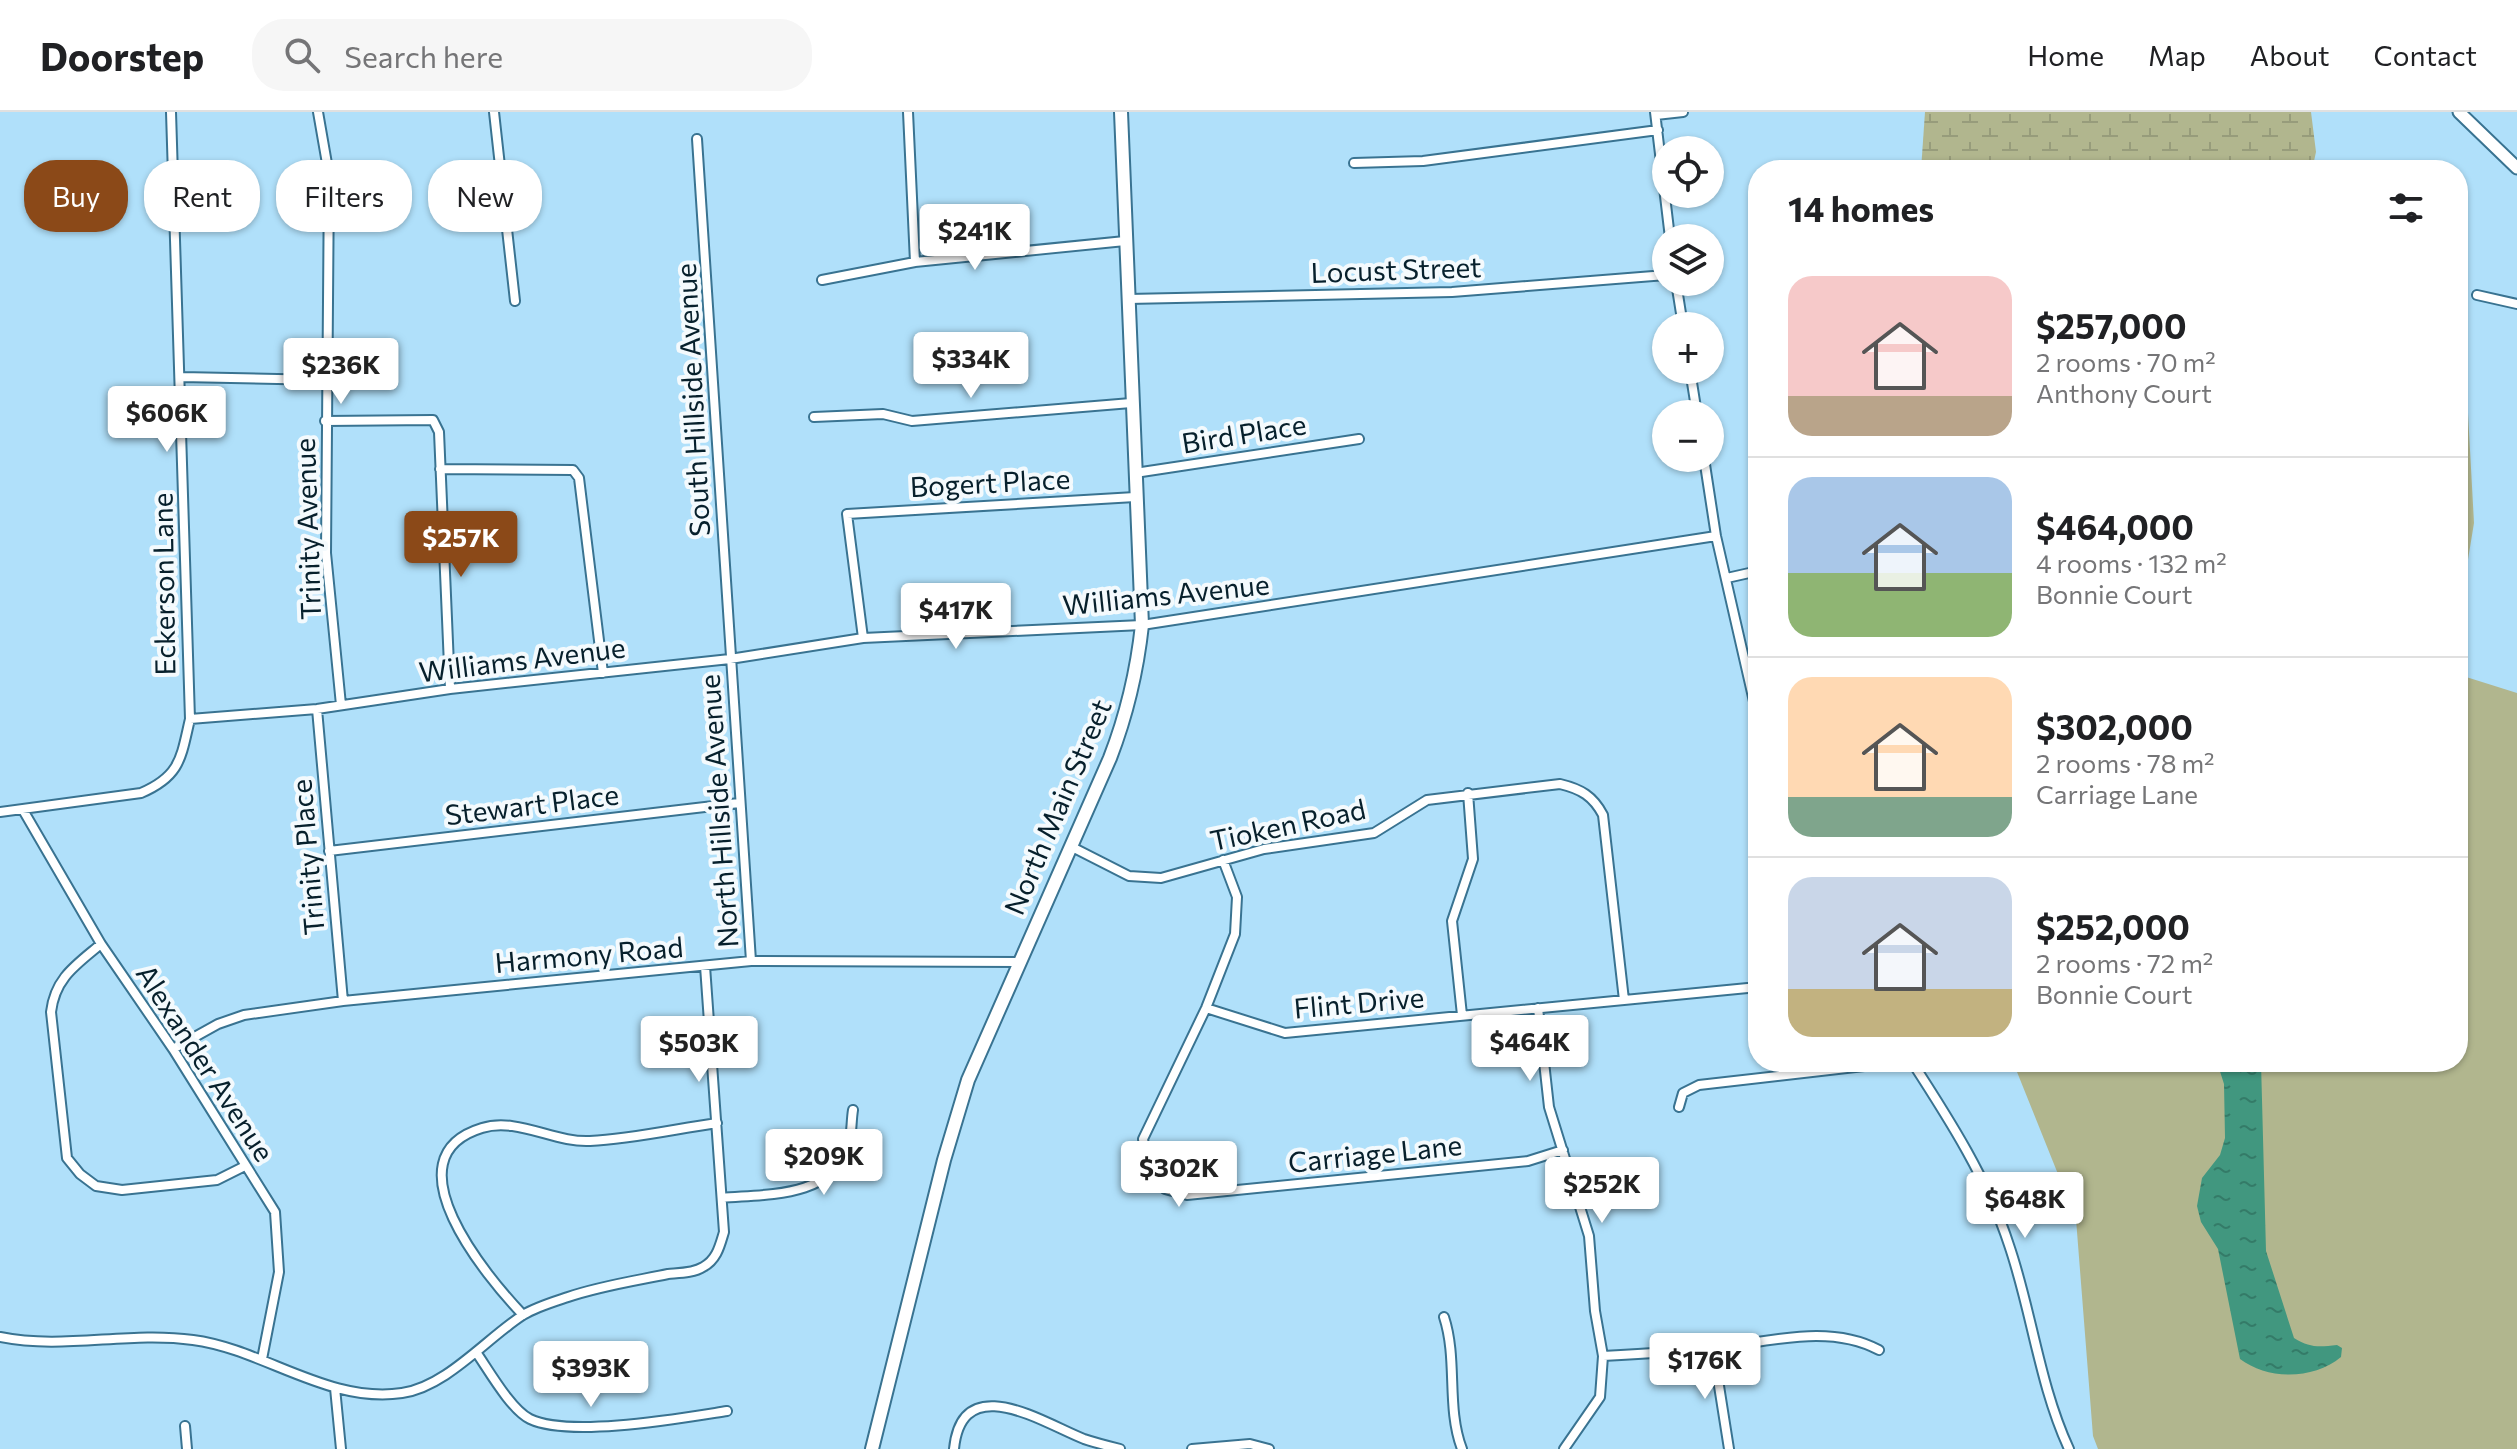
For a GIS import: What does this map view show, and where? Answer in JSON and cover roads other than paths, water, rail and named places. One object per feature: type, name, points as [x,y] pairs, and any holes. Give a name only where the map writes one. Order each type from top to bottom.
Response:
[{"type":"main road","name":"North Main Street","points":[[872,1449],[955,1120],[1019,962],[1124,723],[1135,678],[1142,625],[1121,112]]},
{"type":"street","name":"Eckerson Lane","points":[[23,810],[141,793],[162,784],[179,765],[190,719],[171,112]]},
{"type":"street","name":"Trinity Avenue","points":[[318,112],[329,175],[326,553],[341,705]]},
{"type":"street","points":[[494,112],[515,301]]},
{"type":"street","points":[[908,112],[915,262]]},
{"type":"street","points":[[1668,224],[1655,114],[1683,112]]},
{"type":"street","points":[[2459,112],[2517,168]]},
{"type":"street","points":[[1354,163],[1423,161],[1658,130]]},
{"type":"street","name":"South Hillside Avenue","points":[[697,139],[709,287],[730,659]]},
{"type":"street","points":[[822,280],[915,262],[1125,241]]},
{"type":"street","name":"Locust Street","points":[[1128,299],[1452,292],[1652,276]]},
{"type":"street","points":[[2477,295],[2517,304]]},
{"type":"street","points":[[181,377],[325,380]]},
{"type":"street","points":[[814,417],[883,414],[912,421],[1131,403]]},
{"type":"street","points":[[325,421],[433,420],[439,432],[450,689]]},
{"type":"street","name":"Bird Place","points":[[1135,473],[1359,439]]},
{"type":"street","points":[[440,469],[573,470],[579,478],[603,673]]},
{"type":"street","points":[[1706,472],[1716,536],[1748,674]]},
{"type":"street","name":"Bogert Place","points":[[863,638],[847,514],[1135,497]]},
{"type":"street","name":"Williams Avenue","points":[[190,719],[317,709],[450,689],[730,659],[863,638],[1142,625],[1716,536]]},
{"type":"street","points":[[1727,578],[1748,573]]},
{"type":"street","name":"North Hillside Avenue","points":[[730,659],[751,961]]},
{"type":"street","name":"Trinity Place","points":[[317,709],[343,1001]]},
{"type":"street","name":"Tioken Road","points":[[1072,847],[1129,876],[1161,878],[1264,849],[1374,833],[1427,800],[1560,784],[1580,789],[1595,801],[1603,815],[1624,1000]]},
{"type":"street","points":[[1462,1015],[1452,921],[1473,859],[1468,793]]},
{"type":"street","name":"Stewart Place","points":[[329,851],[739,803]]},
{"type":"street","points":[[0,812],[23,810]]},
{"type":"street","name":"Alexander Avenue","points":[[23,810],[101,944],[173,1049],[275,1212],[280,1243],[279,1272],[262,1359]]},
{"type":"street","name":"Carriage Lane","points":[[1223,860],[1237,897],[1235,934],[1206,1008],[1143,1139],[1148,1170],[1165,1189],[1187,1195],[1528,1161],[1563,1150]]},
{"type":"street","points":[[101,944],[61,978],[53,993],[51,1012],[67,1158],[96,1186],[122,1190],[217,1180],[245,1166]]},
{"type":"street","name":"Harmony Road","points":[[173,1049],[218,1024],[244,1015],[343,1001],[751,961],[1019,962]]},
{"type":"street","points":[[0,1337],[34,1344],[134,1336],[193,1340],[262,1359],[335,1388],[403,1393],[425,1385],[476,1352],[523,1315],[587,1290],[703,1268],[718,1253],[724,1232],[705,966]]},
{"type":"street","name":"Flint Drive","points":[[1206,1008],[1285,1033],[1748,988]]},
{"type":"street","points":[[1538,1008],[1549,1107],[1589,1236],[1595,1311],[1603,1356],[1600,1397],[1564,1449]]},
{"type":"street","points":[[1679,1107],[1683,1093],[1699,1085],[1812,1072]]},
{"type":"street","points":[[1918,1072],[1948,1119],[2004,1229],[2054,1417],[2069,1449]]},
{"type":"street","points":[[722,1198],[807,1188],[835,1173],[849,1147],[853,1110]]},
{"type":"street","points":[[523,1315],[496,1286],[469,1249],[449,1210],[441,1181],[447,1153],[464,1137],[483,1127],[509,1127],[587,1142],[717,1123]]},
{"type":"street","points":[[1444,1317],[1451,1339],[1456,1434],[1462,1449]]},
{"type":"street","points":[[1603,1356],[1713,1348],[1803,1336],[1856,1338],[1879,1350]]},
{"type":"street","points":[[1713,1348],[1729,1449]]},
{"type":"street","points":[[476,1352],[528,1418],[551,1424],[655,1422],[727,1411]]},
{"type":"street","points":[[335,1388],[341,1449]]},
{"type":"street","points":[[954,1449],[965,1418],[983,1407],[1002,1405],[1085,1439],[1120,1449]]},
{"type":"street","points":[[185,1426],[187,1449]]},
{"type":"street","points":[[1192,1449],[1250,1444],[1269,1449]]},
{"type":"water","points":[[2220,1072],[2261,1072],[2266,1251],[2294,1338],[2310,1345],[2337,1345],[2342,1348],[2341,1357],[2317,1370],[2277,1374],[2240,1359],[2218,1249],[2201,1222],[2197,1206],[2202,1178],[2220,1155],[2225,1138],[2224,1084]]}]
